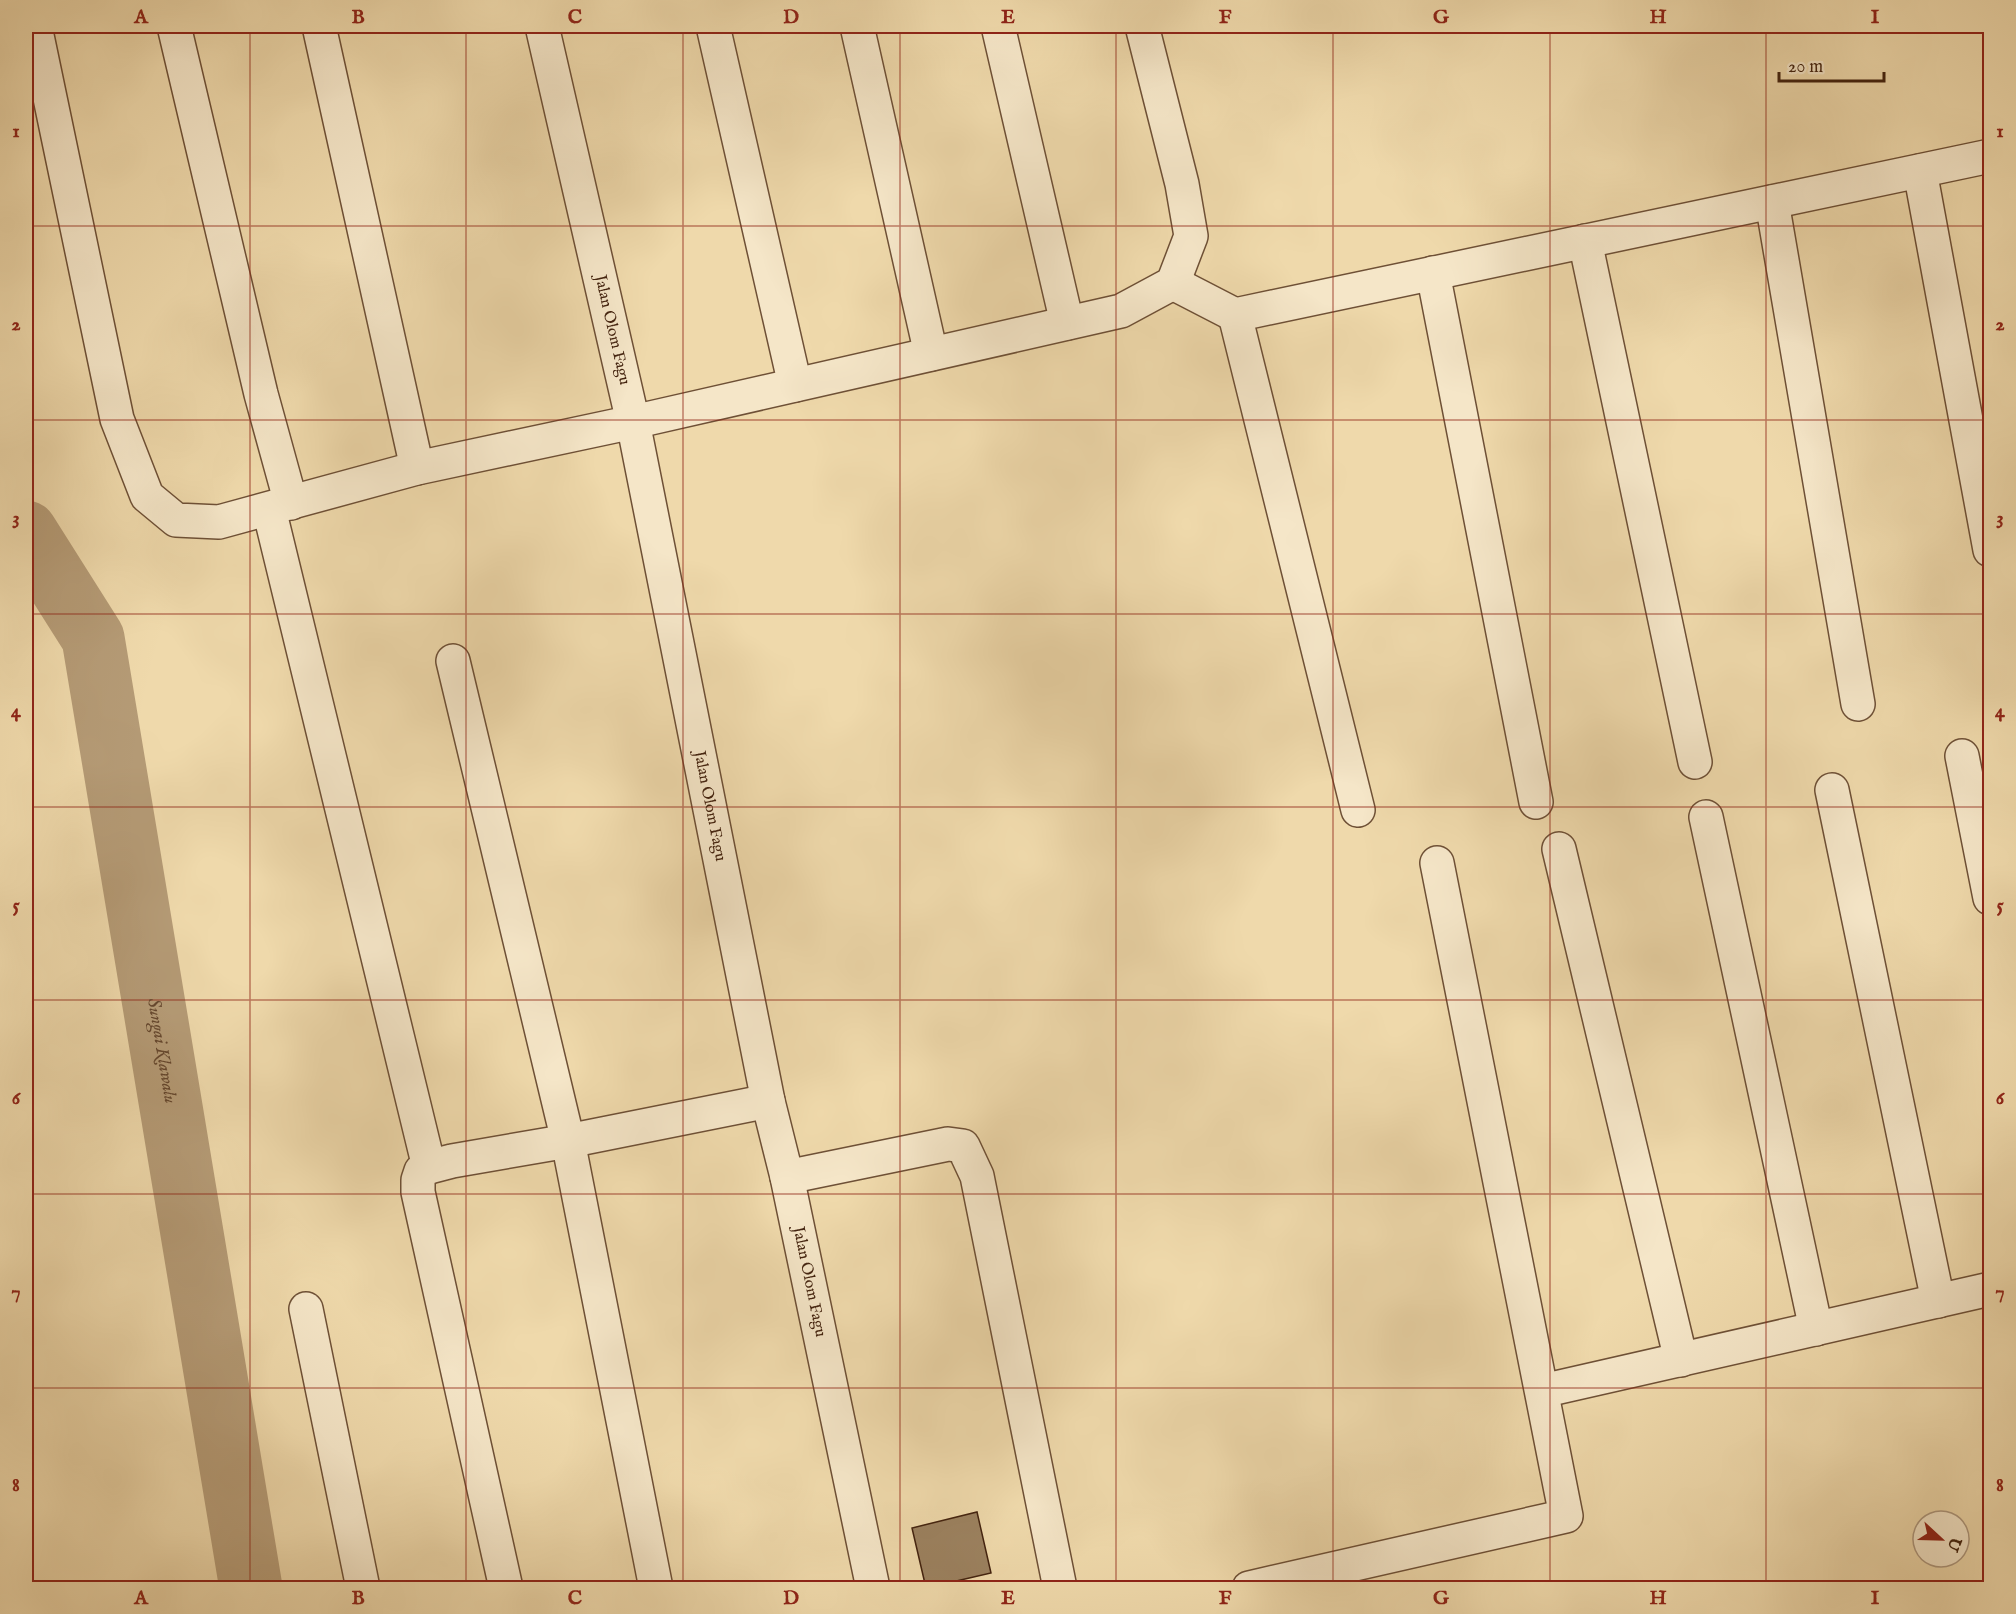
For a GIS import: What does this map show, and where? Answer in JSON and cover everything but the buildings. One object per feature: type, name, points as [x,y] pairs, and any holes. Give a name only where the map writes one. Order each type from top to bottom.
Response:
[{"type":"street","points":[[35,26],[117,419],[147,496],[176,520],[219,522],[417,468],[633,422],[1121,311],[1173,283],[1191,236],[1182,183],[1142,26]]},
{"type":"street","points":[[174,26],[261,394],[280,506],[429,1167]]},
{"type":"street","points":[[319,26],[417,468]]},
{"type":"street","name":"Jalan Olom Fagu","points":[[542,26],[633,422],[768,1101],[787,1178],[873,1588]]},
{"type":"street","points":[[712,26],[795,385]]},
{"type":"street","points":[[858,26],[931,354]]},
{"type":"street","points":[[998,26],[1067,323]]},
{"type":"street","points":[[1173,283],[1235,315],[1990,156]]},
{"type":"street","points":[[1920,171],[1990,550]]},
{"type":"street","points":[[1772,202],[1858,704]]},
{"type":"street","points":[[1585,242],[1695,762]]},
{"type":"street","points":[[1432,273],[1536,802]]},
{"type":"street","points":[[1235,315],[1358,810]]},
{"type":"street","points":[[453,661],[568,1141],[656,1588]]},
{"type":"street","points":[[1962,756],[1990,898]]},
{"type":"street","points":[[1832,790],[1938,1301]]},
{"type":"street","points":[[1706,817],[1816,1329]]},
{"type":"street","points":[[1559,849],[1681,1359]]},
{"type":"street","points":[[1249,1588],[1566,1516],[1437,863]]},
{"type":"street","points":[[506,1588],[418,1192],[421,1171],[429,1167],[768,1101]]},
{"type":"street","points":[[787,1178],[948,1144],[963,1146],[977,1176],[1060,1588]]},
{"type":"street","points":[[1542,1391],[1990,1289]]},
{"type":"street","points":[[306,1310],[363,1588]]},
{"type":"waterway","name":"Sungai Klawalu","points":[[26,532],[93,638],[251,1588]]}]
